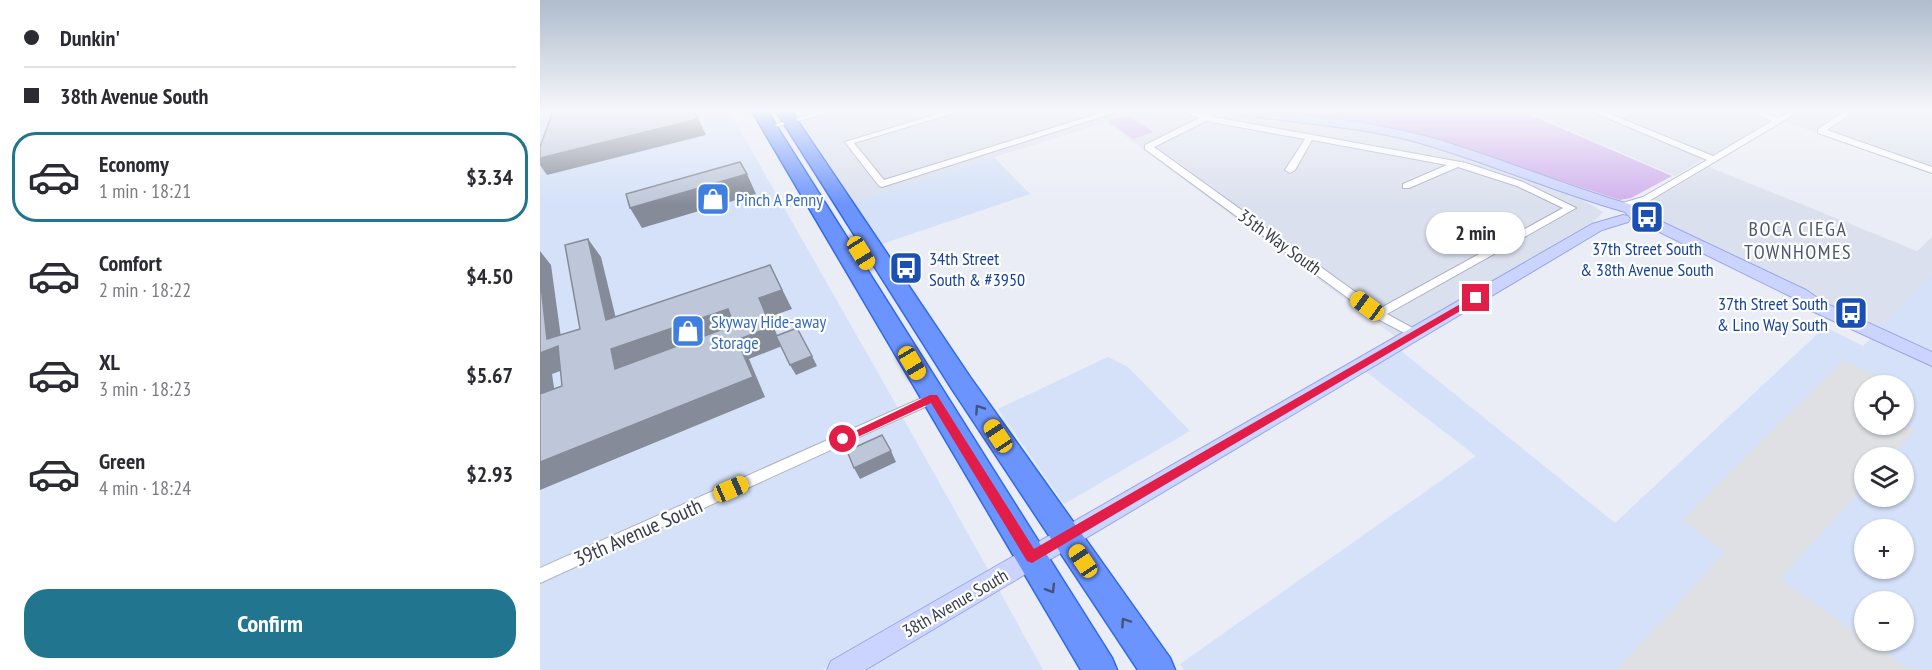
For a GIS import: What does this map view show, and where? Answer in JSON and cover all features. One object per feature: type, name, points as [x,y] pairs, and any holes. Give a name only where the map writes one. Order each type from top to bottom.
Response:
[{"type":"highway","points":[[787,142],[839,245],[1100,670]]},
{"type":"highway","points":[[793,142],[895,283],[1158,670]]},
{"type":"highway","points":[[839,245],[861,253],[879,279],[895,283]]},
{"type":"highway","points":[[869,293],[890,298],[905,320],[928,333]]},
{"type":"street","points":[[849,142],[882,184],[1016,142]]},
{"type":"street","name":"35th Way South","points":[[1157,142],[1148,147],[1378,314],[1414,334]]},
{"type":"street","points":[[1290,170],[1307,142]]},
{"type":"street","points":[[1339,142],[1458,164],[1520,184],[1571,208],[1378,314]]},
{"type":"street","points":[[1431,142],[1467,153],[1623,213],[1795,298],[1817,305],[1932,360]]},
{"type":"street","points":[[1672,142],[1713,159]]},
{"type":"street","points":[[1623,213],[1742,142]]},
{"type":"street","points":[[1853,142],[1932,170]]},
{"type":"street","points":[[1406,186],[1458,164]]},
{"type":"street","name":"38th Avenue South","points":[[840,670],[1623,213]]},
{"type":"street","name":"39th Avenue South","points":[[540,576],[933,398]]},
{"type":"shaded area","points":[[540,142],[747,142],[898,408],[540,569]]},
{"type":"shaded area","points":[[815,142],[1042,142],[853,202]]},
{"type":"shaded area","points":[[1133,142],[1421,142],[1576,196],[1603,212],[1589,226],[1396,337]]},
{"type":"shaded area","points":[[1443,142],[1594,142],[1672,176],[1631,198],[1620,200]]},
{"type":"shaded area","points":[[1598,142],[1667,142],[1705,158],[1675,176]]},
{"type":"shaded area","points":[[1677,142],[1734,142],[1711,156]]},
{"type":"shaded area","points":[[1844,142],[1848,142],[1932,173]]},
{"type":"shaded area","points":[[1860,142],[1932,142],[1932,168]]},
{"type":"shaded area","points":[[994,157],[1030,194],[882,244],[853,202]]},
{"type":"shaded area","points":[[1709,167],[1917,251],[1932,237],[1932,272],[1878,330],[1642,214],[1653,200]]},
{"type":"shaded area","points":[[1932,272],[1932,356],[1878,330]]},
{"type":"shaded area","points":[[1825,327],[1863,346],[1873,336],[1932,364],[1932,670],[1184,670],[1180,664],[1476,456],[1365,371],[1400,350],[1615,523]]},
{"type":"shaded area","points":[[1108,357],[1128,367],[1190,431],[1064,504],[998,409]]},
{"type":"shaded area","points":[[1843,360],[1875,375],[1854,375],[1854,435],[1910,435],[1899,447],[1854,447],[1854,497],[1780,579],[1854,631],[1854,651],[1883,651],[1911,670],[1616,670],[1725,552],[1682,520]]},
{"type":"shaded area","points":[[903,418],[990,573],[822,670],[540,670],[540,584]]},
{"type":"shaded area","points":[[998,588],[1043,670],[858,670]]},
{"type":"building","points":[[542,142],[604,142],[540,158]]},
{"type":"building","points":[[740,162],[747,174],[630,208],[626,194]]},
{"type":"building","points":[[588,239],[606,320],[770,265],[782,290],[759,298],[771,327],[737,340],[753,377],[540,462],[540,394],[562,386],[558,346],[540,353],[540,277],[547,339],[580,329],[565,245]],"holes":[[[728,309],[734,325],[615,369],[611,349]]]},
{"type":"building","points":[[797,328],[812,356],[790,365],[776,336]]},
{"type":"building","points":[[882,435],[891,451],[854,468],[847,451]]},
{"type":"place","name":"Pinch A Penny","points":[[713,199]]},
{"type":"place","name":"37th Street South & 38th Avenue South","points":[[1647,217]]},
{"type":"place","name":"34th Street South & #3950","points":[[906,268]]},
{"type":"place","name":"37th Street South & Lino Way South","points":[[1851,313]]},
{"type":"place","name":"Skyway Hide-away Storage","points":[[688,331]]},
{"type":"district","name":"BOCA CIEGA TOWNHOMES","points":[[1798,240]]},
{"type":"route","points":[[843,439],[933,398],[1032,557],[1476,298]]}]
